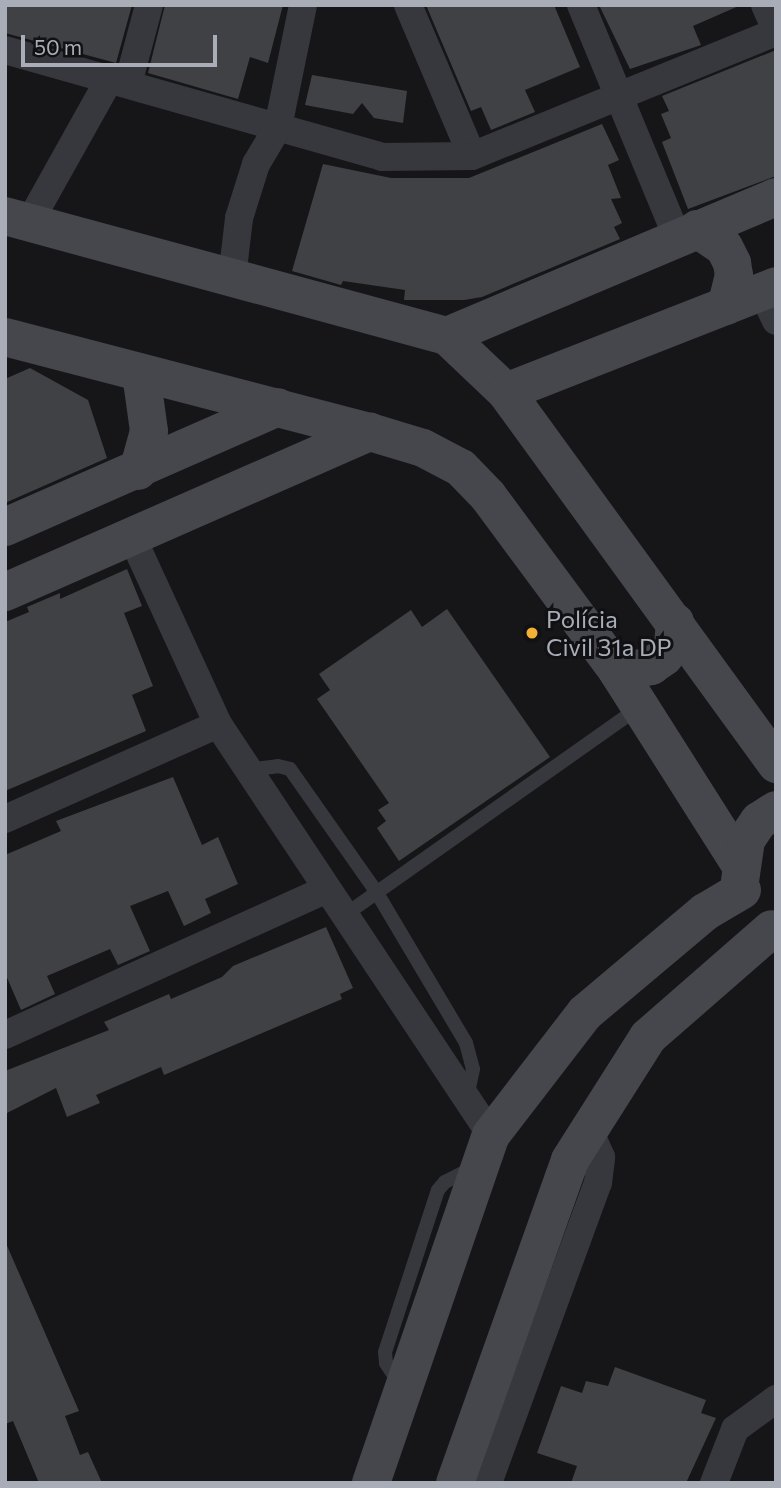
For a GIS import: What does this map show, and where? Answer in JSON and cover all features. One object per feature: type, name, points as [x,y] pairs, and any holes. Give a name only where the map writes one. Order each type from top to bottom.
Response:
[{"type":"street","points":[[149,5],[119,81],[17,220],[447,336],[506,392],[676,622],[776,764]]},
{"type":"street","points":[[232,278],[239,218],[256,164],[278,127],[303,5]]},
{"type":"street","points":[[408,5],[472,156]]},
{"type":"street","points":[[581,5],[619,97],[687,233],[724,247],[732,263],[734,275],[726,306]]},
{"type":"street","points":[[5,50],[382,157],[472,156],[776,31],[765,5]]},
{"type":"street","points":[[447,336],[776,197]]},
{"type":"street","points":[[506,392],[726,306],[771,299]]},
{"type":"street","points":[[12,345],[278,407],[423,448],[461,467],[488,496],[618,672],[741,877],[754,912],[774,930],[648,1038],[570,1160],[455,1483]]},
{"type":"street","points":[[138,471],[149,431],[141,373]]},
{"type":"street","points":[[5,527],[138,471],[278,407]]},
{"type":"street","points":[[5,592],[370,432]]},
{"type":"street","points":[[132,537],[218,724],[324,890],[467,1099],[486,1150]]},
{"type":"street","points":[[618,672],[651,666],[664,657],[673,645],[676,622]]},
{"type":"street","points":[[5,819],[218,724]]},
{"type":"street","points":[[371,1483],[486,1150],[585,1013],[705,912],[741,877],[746,840],[759,821],[776,810]]},
{"type":"street","points":[[5,1035],[324,890]]},
{"type":"street","points":[[488,1483],[598,1183],[601,1157],[589,1130]]},
{"type":"street","points":[[714,1483],[735,1429],[776,1399]]},
{"type":"lane","points":[[342,917],[640,706]]},
{"type":"lane","points":[[247,770],[278,766],[290,769],[377,893],[466,1044],[473,1069],[467,1099]]},
{"type":"building","points":[[5,5],[132,5],[116,63],[5,33]]},
{"type":"building","points":[[165,5],[283,5],[268,63],[250,57],[238,99],[148,73]]},
{"type":"building","points":[[426,5],[554,5],[580,67],[525,90],[535,112],[491,130],[481,107],[471,111]]},
{"type":"building","points":[[599,5],[741,5],[693,26],[701,45],[630,69]]},
{"type":"building","points":[[776,50],[776,176],[688,209],[662,142],[671,138],[661,114],[669,111],[662,96]]},
{"type":"building","points":[[312,75],[407,91],[403,123],[374,118],[362,103],[353,114],[305,105]]},
{"type":"building","points":[[602,124],[619,160],[608,165],[621,198],[611,199],[622,223],[614,227],[620,239],[482,297],[464,300],[404,300],[405,290],[343,281],[341,285],[292,271],[323,164],[391,178],[469,178]]},
{"type":"building","points":[[30,368],[88,400],[107,458],[5,503],[5,379]]},
{"type":"building","points":[[127,569],[142,606],[124,613],[153,686],[132,695],[146,731],[5,791],[5,622],[29,612],[27,607],[60,593],[60,599]]},
{"type":"building","points":[[447,609],[550,757],[399,861],[377,828],[386,821],[378,810],[389,803],[317,699],[330,690],[319,674],[411,610],[422,627]]},
{"type":"building","points":[[173,777],[202,845],[218,837],[238,884],[205,899],[211,913],[184,926],[168,891],[130,906],[150,951],[118,965],[110,949],[47,976],[55,994],[21,1010],[5,973],[5,855],[61,831],[56,821]]},
{"type":"building","points":[[326,927],[353,988],[340,994],[342,999],[164,1075],[161,1067],[96,1095],[100,1103],[67,1117],[56,1088],[5,1114],[5,1071],[109,1030],[104,1022],[169,994],[171,999],[222,977],[233,966]]},
{"type":"building","points":[[5,1241],[79,1411],[65,1416],[80,1455],[88,1452],[102,1483],[39,1483],[13,1421],[5,1424]]},
{"type":"building","points":[[615,1367],[706,1400],[701,1413],[716,1418],[686,1483],[571,1483],[577,1466],[537,1453],[561,1386],[582,1393],[586,1381],[608,1386]]},
{"type":"place","name":"Polícia Civil 31a DP","points":[[532,633]]}]
